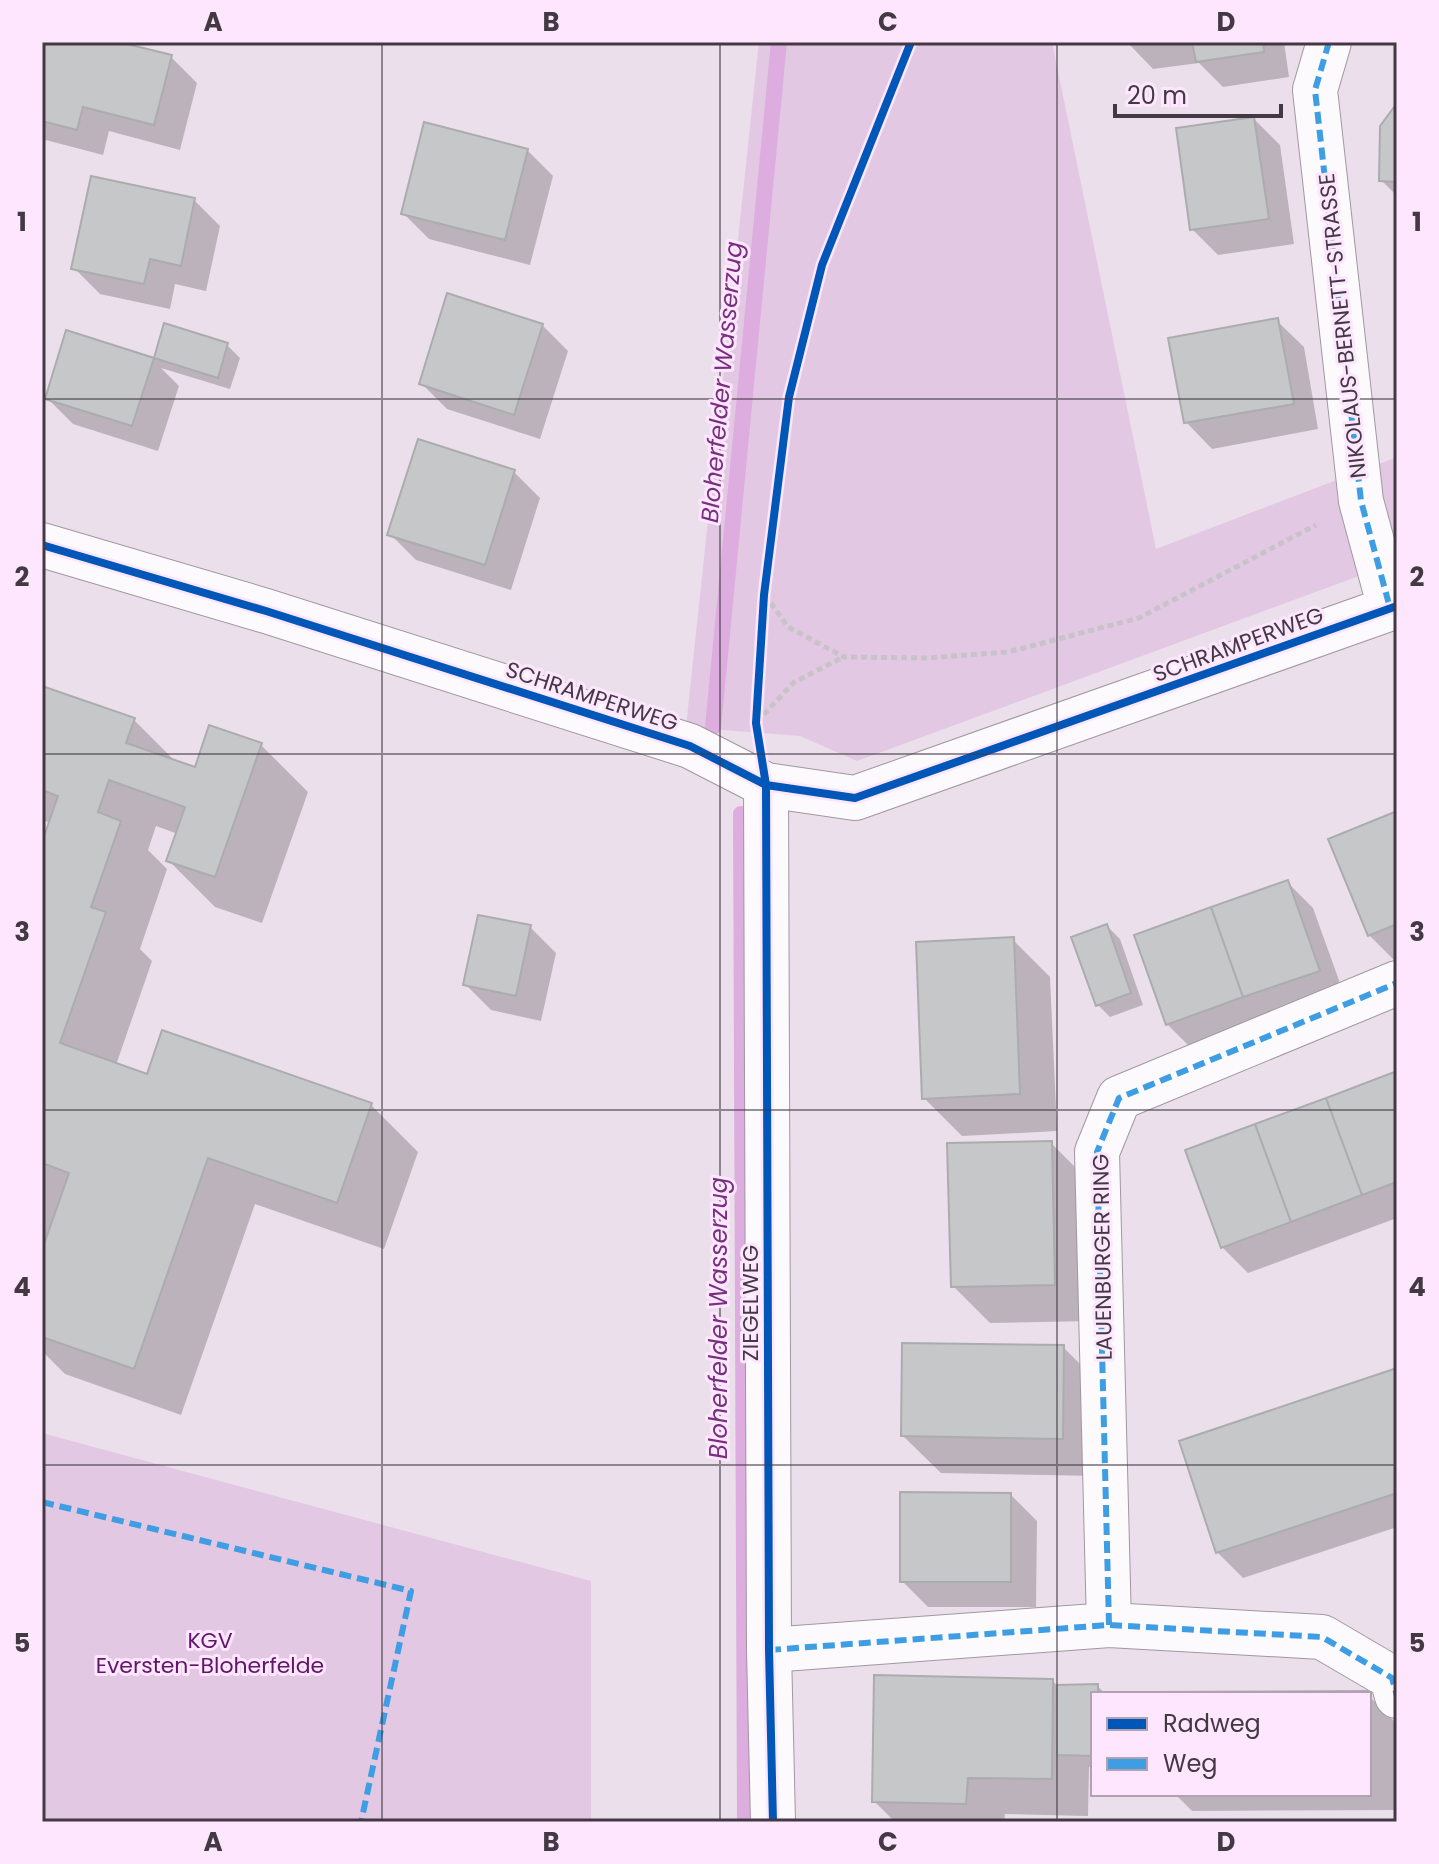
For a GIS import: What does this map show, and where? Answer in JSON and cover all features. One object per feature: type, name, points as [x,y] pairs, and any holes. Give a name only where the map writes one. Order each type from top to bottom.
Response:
[{"type":"street","name":"NIKOLAUS-BERNETT-STRASSE","points":[[1329,42],[1315,90],[1361,501],[1394,607]]},
{"type":"street","name":"SCHRAMPERWEG","points":[[42,545],[266,611],[690,746],[766,785],[855,798],[1394,607]]},
{"type":"street","name":"ZIEGELWEG","points":[[766,785],[769,1650],[773,1822]]},
{"type":"street","name":"LAUENBURGER RING","points":[[1109,1625],[1097,1152],[1119,1098],[1397,983]]},
{"type":"street","points":[[769,1650],[1109,1625],[1322,1637],[1392,1678],[1397,1696]]},
{"type":"path","points":[[766,785],[756,723],[764,595],[789,397],[822,265],[911,42]]},
{"type":"path","points":[[764,595],[788,627],[844,657],[928,658],[1008,652],[1139,618],[1361,501]]},
{"type":"path","points":[[756,723],[793,683],[844,657]]},
{"type":"green space","points":[[759,42],[1052,42],[1156,549],[1397,457],[1397,562],[857,761],[800,736],[686,727]]},
{"type":"green space","name":"KGV Eversten-Bloherfelde","points":[[42,1433],[591,1581],[591,1822],[42,1822]]},
{"type":"building","points":[[42,42],[119,42],[172,55],[154,125],[83,107],[77,130],[42,121]]},
{"type":"building","points":[[1192,42],[1263,42],[1264,52],[1196,62]]},
{"type":"building","points":[[1397,103],[1397,182],[1379,181],[1380,126]]},
{"type":"building","points":[[1254,117],[1269,219],[1190,230],[1176,128]]},
{"type":"building","points":[[424,122],[528,149],[505,240],[401,214]]},
{"type":"building","points":[[91,176],[195,198],[181,266],[150,259],[144,284],[71,269]]},
{"type":"building","points":[[447,293],[543,324],[514,415],[419,384]]},
{"type":"building","points":[[1278,318],[1294,404],[1184,423],[1168,338]]},
{"type":"building","points":[[164,323],[228,343],[218,378],[154,358]]},
{"type":"building","points":[[66,330],[154,358],[132,426],[45,399]]},
{"type":"building","points":[[418,439],[515,470],[485,565],[387,535]]},
{"type":"building","points":[[42,686],[135,718],[126,743],[195,767],[209,725],[262,743],[215,877],[166,861],[185,807],[109,780],[98,812],[121,821],[91,907],[106,912],[60,1043],[147,1074],[162,1030],[372,1103],[337,1203],[208,1158],[134,1369],[42,1337],[42,1250],[69,1173],[42,1163],[42,842],[58,796],[42,790]]},
{"type":"building","points":[[1397,811],[1397,924],[1368,936],[1328,839]]},
{"type":"building","points":[[1288,880],[1320,971],[1243,997],[1211,907]]},
{"type":"building","points":[[1211,907],[1243,997],[1166,1025],[1134,935]]},
{"type":"building","points":[[478,915],[531,925],[516,996],[463,985]]},
{"type":"building","points":[[1107,924],[1131,993],[1096,1006],[1071,937]]},
{"type":"building","points":[[1014,937],[1020,1094],[922,1099],[916,942]]},
{"type":"building","points":[[1397,1071],[1397,1182],[1362,1195],[1326,1098]]},
{"type":"building","points":[[1326,1098],[1362,1195],[1291,1222],[1255,1124]]},
{"type":"building","points":[[1255,1124],[1291,1222],[1221,1248],[1185,1150]]},
{"type":"building","points":[[1052,1141],[1055,1285],[951,1287],[947,1143]]},
{"type":"building","points":[[902,1343],[1064,1345],[1063,1439],[901,1436]]},
{"type":"building","points":[[1397,1368],[1397,1493],[1216,1553],[1179,1441]]},
{"type":"building","points":[[900,1492],[1011,1493],[1011,1582],[900,1582]]},
{"type":"building","points":[[874,1675],[1053,1679],[1052,1779],[968,1778],[966,1804],[872,1802]]},
{"type":"building","points":[[1098,1684],[1098,1692],[1091,1692],[1091,1756],[1057,1755],[1057,1685]]},
{"type":"building","points":[[1367,1691],[1367,1692],[1152,1692]]},
{"type":"waterway","name":"Bloherfelder Wasserzug","points":[[713,727],[779,42]]},
{"type":"waterway","name":"Bloherfelder Wasserzug","points":[[741,814],[745,1822]]},
{"type":"marked path","points":[[1329,42],[1315,90],[1361,501],[1390,608]]},
{"type":"marked path","points":[[1109,1625],[1097,1152],[1119,1098],[1397,983]]},
{"type":"marked path","points":[[42,1502],[411,1591],[361,1822]]},
{"type":"marked path","points":[[769,1650],[1109,1625],[1322,1637],[1392,1678],[1397,1696]]},
{"type":"cycle path","points":[[773,1822],[769,1650],[766,785],[756,723],[764,595],[789,397],[822,265],[911,42]]},
{"type":"cycle path","points":[[42,545],[266,611],[690,746],[766,785],[855,798],[1397,606]]}]
